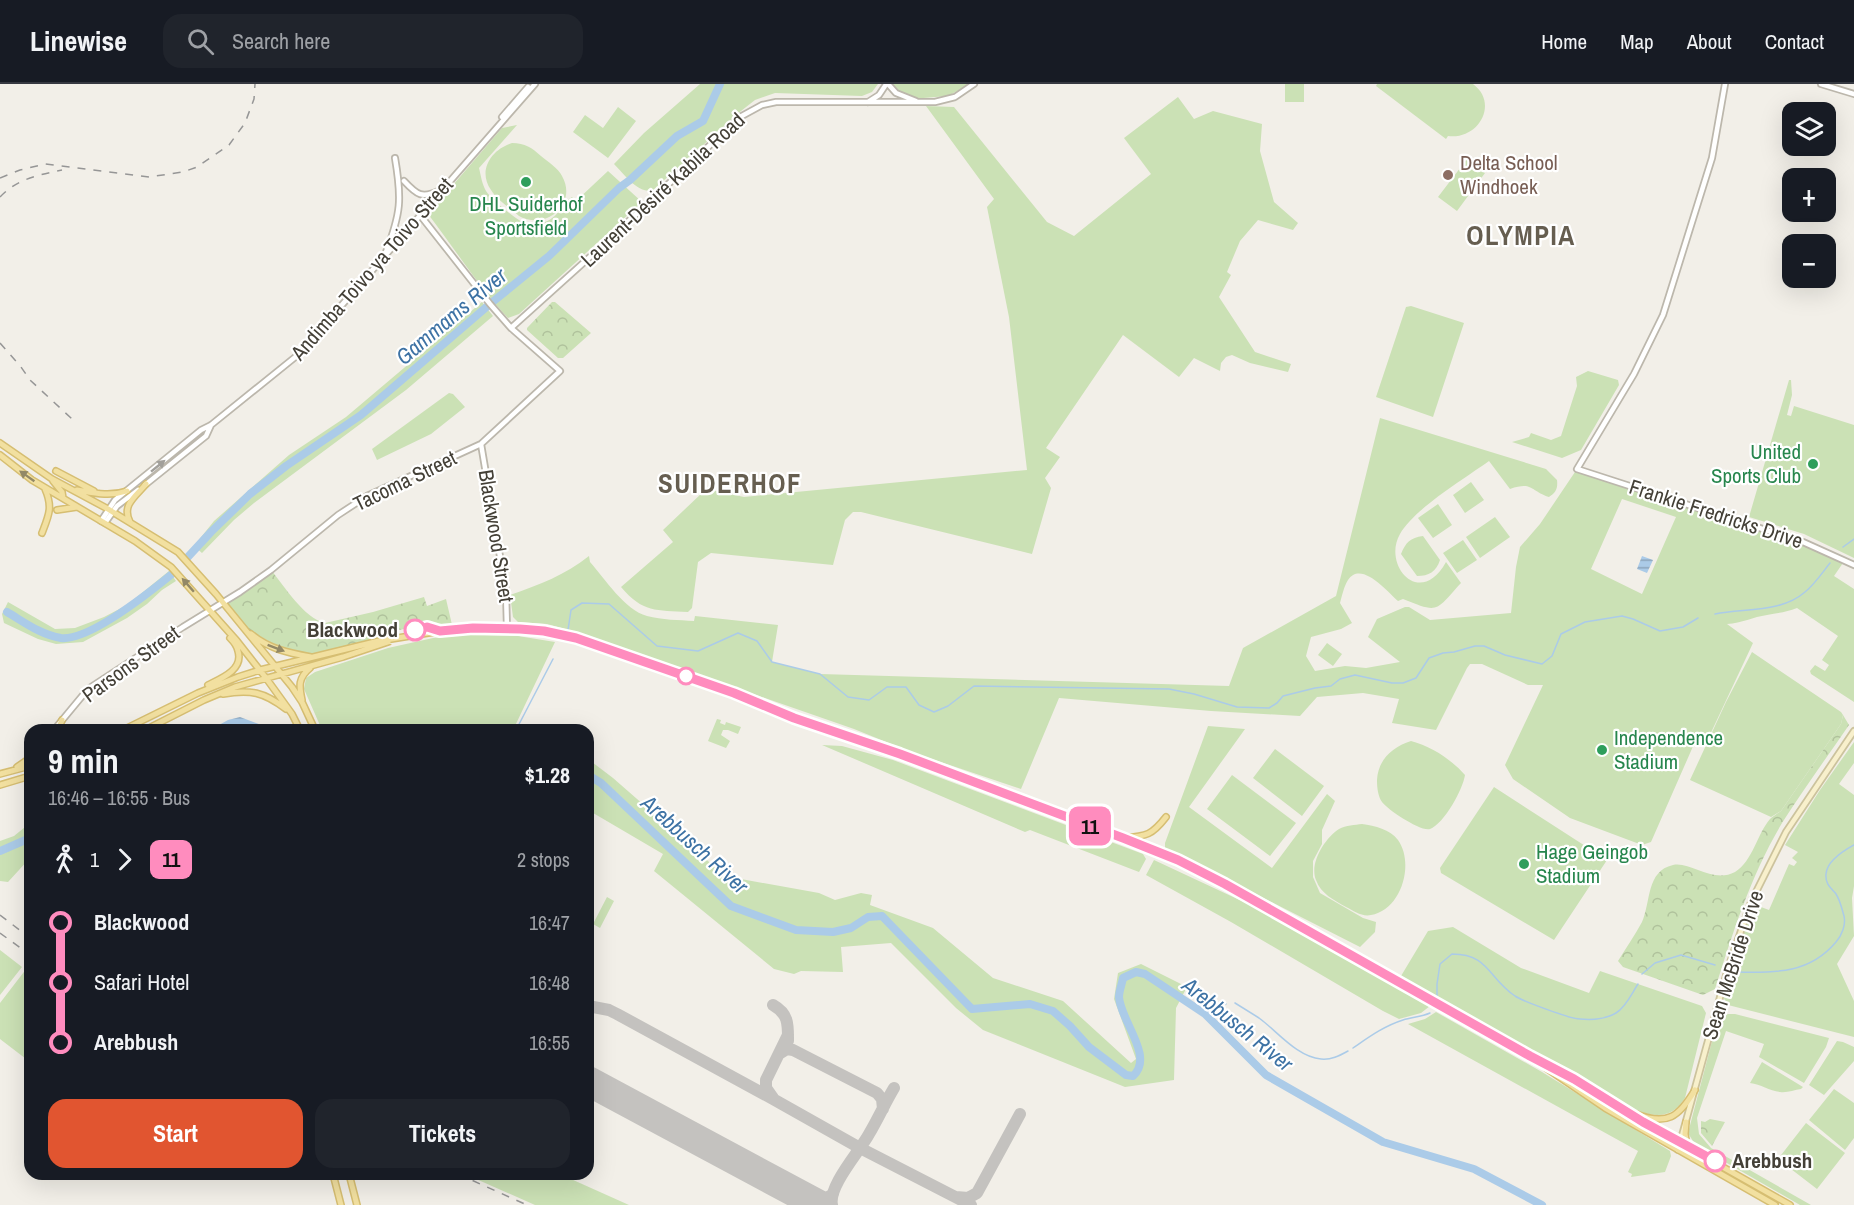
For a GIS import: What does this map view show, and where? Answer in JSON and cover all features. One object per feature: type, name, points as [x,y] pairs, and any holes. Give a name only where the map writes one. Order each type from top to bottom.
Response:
[{"type":"main road","points":[[0,442],[52,479],[178,552],[243,627],[302,702],[312,724]]},
{"type":"main road","points":[[6,448],[12,458],[9,465]]},
{"type":"main road","points":[[0,455],[9,465],[45,489],[150,551],[171,567],[226,631],[238,651],[238,660],[233,670],[167,708]]},
{"type":"main road","points":[[56,471],[100,494]]},
{"type":"main road","points":[[52,479],[62,492],[63,498]]},
{"type":"main road","points":[[130,523],[127,506],[146,484]]},
{"type":"main road","points":[[69,488],[111,495],[126,491]]},
{"type":"main road","points":[[42,533],[51,507],[45,489]]},
{"type":"main road","points":[[57,510],[77,507]]},
{"type":"main road","points":[[243,627],[264,643],[278,650],[314,658]]},
{"type":"main road","points":[[157,724],[235,687],[314,666],[390,641],[453,629],[544,631],[576,638],[900,754],[1178,860],[1574,1079],[1618,1107],[1790,1205]]},
{"type":"main road","points":[[226,631],[260,670],[297,724]]},
{"type":"main road","points":[[135,724],[214,686],[260,670],[379,641],[390,641]]},
{"type":"main road","points":[[302,702],[299,683],[302,675],[314,666]]},
{"type":"main road","points":[[204,700],[235,692],[253,692],[275,700],[292,714]]},
{"type":"main road","points":[[60,724],[62,720]]},
{"type":"main road","name":"Sean McBride Drive","points":[[1678,1150],[1728,969],[1751,902],[1786,832],[1854,731]]},
{"type":"main road","points":[[10,771],[24,762]]},
{"type":"main road","points":[[0,774],[24,768]]},
{"type":"main road","points":[[0,785],[24,778]]},
{"type":"main road","points":[[1123,838],[1147,835],[1156,829],[1166,817]]},
{"type":"main road","points":[[1530,1056],[1605,1108],[1775,1205]]},
{"type":"main road","points":[[1618,1107],[1644,1118],[1667,1119],[1683,1109],[1695,1090]]},
{"type":"main road","points":[[1686,1122],[1687,1146]]},
{"type":"main road","points":[[335,1180],[341,1205]]},
{"type":"main road","points":[[351,1180],[357,1205]]},
{"type":"street","name":"Andimba Toivo ya Toivo Street","points":[[103,522],[126,491],[201,430],[211,426],[299,354],[533,84]]},
{"type":"street","name":"Laurent-Désiré Kabila Road","points":[[512,328],[748,111],[776,102],[920,103],[950,99],[974,84]]},
{"type":"street","name":"Frankie Fredricks Drive","points":[[1725,84],[1712,158],[1664,315],[1634,374],[1577,469],[1781,534],[1854,565]]},
{"type":"street","points":[[1821,84],[1854,94]]},
{"type":"street","points":[[868,102],[879,95],[887,85],[896,93],[920,103]]},
{"type":"street","points":[[384,257],[395,226],[400,199],[395,158]]},
{"type":"street","points":[[404,181],[422,195],[443,189]]},
{"type":"street","points":[[420,215],[481,294],[512,328]]},
{"type":"street","name":"Tacoma Street","points":[[216,606],[271,570],[338,515],[367,496],[481,444],[560,371],[512,328]]},
{"type":"street","name":"Andimba Toivo ya Toivo Street","points":[[110,511],[206,436],[211,426]]},
{"type":"street","name":"Blackwood Street","points":[[481,444],[506,592],[507,629]]},
{"type":"street","name":"Parsons Street","points":[[62,720],[88,689],[216,606]]},
{"type":"green space","points":[[700,84],[878,84],[872,92],[862,96],[775,93],[755,100],[652,191],[641,189],[614,164],[644,133]]},
{"type":"green space","points":[[888,84],[970,84],[948,96],[911,99],[904,97]]},
{"type":"green space","points":[[1285,84],[1304,84],[1304,102],[1285,102]]},
{"type":"green space","points":[[1377,84],[1473,84],[1481,92],[1485,110],[1482,119],[1469,132],[1459,136],[1448,136],[1446,139],[1376,86]]},
{"type":"green space","points":[[1178,97],[1194,119],[1213,111],[1262,124],[1260,151],[1274,202],[1298,223],[1293,230],[1258,220],[1240,241],[1227,272],[1231,275],[1219,297],[1255,352],[1291,364],[1288,372],[1250,363],[1232,355],[1226,357],[1221,363],[1220,371],[1194,358],[1179,377],[1123,335],[1046,448],[1060,457],[1045,478],[1051,488],[1032,554],[861,512],[853,512],[845,520],[833,565],[711,553],[698,562],[692,608],[688,612],[659,610],[643,606],[621,587],[673,542],[663,530],[703,492],[711,490],[744,497],[1027,470],[1009,317],[987,207],[994,199],[926,106],[954,107],[1047,222],[1074,236],[1151,174],[1124,138]]},
{"type":"green space","points":[[618,107],[636,121],[608,158],[573,132],[585,115],[603,128]]},
{"type":"green space","points":[[517,125],[479,168],[489,195],[502,208],[522,222],[536,224],[550,220],[572,197],[576,201],[608,171],[642,202],[519,314],[508,318],[428,214],[502,128]]},
{"type":"green space","name":"DHL Suiderhof Sportsfield","points":[[512,143],[531,148],[562,176],[566,186],[566,196],[563,205],[549,217],[529,220],[519,216],[497,197],[487,182],[486,168],[489,161],[498,150]]},
{"type":"green space","points":[[1467,159],[1485,173],[1457,211],[1438,197]]},
{"type":"green space","points":[[482,302],[493,316],[406,390],[254,503],[202,553],[194,546],[214,521],[289,455],[346,417]]},
{"type":"green space","points":[[552,302],[555,302],[591,333],[563,358],[558,358],[527,330]]},
{"type":"green space","points":[[1411,306],[1464,323],[1433,417],[1376,397],[1406,307]]},
{"type":"green space","points":[[1588,371],[1618,380],[1619,385],[1581,450],[1562,458],[1512,442],[1529,437],[1531,433],[1551,440],[1561,436],[1577,386],[1576,377]]},
{"type":"green space","name":"United Sports Club","points":[[1789,380],[1791,380],[1792,395],[1787,415],[1791,416],[1794,406],[1854,425],[1854,558],[1804,534],[1749,517]]},
{"type":"green space","points":[[449,393],[453,394],[465,407],[431,434],[377,460],[372,449]]},
{"type":"green space","points":[[1380,418],[1546,469],[1557,480],[1557,488],[1549,497],[1527,486],[1510,489],[1489,461],[1440,495],[1416,515],[1400,534],[1396,546],[1396,558],[1406,577],[1415,582],[1425,582],[1436,576],[1446,562],[1461,583],[1441,604],[1431,608],[1403,599],[1398,601],[1374,579],[1360,573],[1353,575],[1347,582],[1340,603],[1352,623],[1341,629],[1311,637],[1306,656],[1315,671],[1345,666],[1366,668],[1400,662],[1368,637],[1377,619],[1405,607],[1409,607],[1430,620],[1511,613],[1520,547],[1540,524],[1577,469],[1803,542],[1845,560],[1834,576],[1854,589],[1854,702],[1811,674],[1810,671],[1815,665],[1825,671],[1829,665],[1822,660],[1838,636],[1797,608],[1727,624],[1753,643],[1708,739],[1698,735],[1651,842],[1642,845],[1570,818],[1513,779],[1505,765],[1543,685],[1528,685],[1482,664],[1470,664],[1467,668],[1436,730],[1392,723],[1399,699],[1363,693],[1317,697],[1300,716],[1059,698],[1021,789],[569,630],[547,624],[518,622],[513,617],[510,595],[551,579],[571,569],[589,556],[590,562],[623,601],[639,613],[670,620],[694,621],[695,616],[778,625],[772,662],[820,674],[1229,686],[1243,648],[1336,596]],"holes":[[[1622,499],[1676,517],[1642,594],[1591,569]]]},
{"type":"green space","points":[[1471,482],[1484,500],[1465,513],[1453,495]]},
{"type":"green space","points":[[1438,504],[1452,525],[1433,538],[1418,518]]},
{"type":"green space","points":[[1495,517],[1510,537],[1480,558],[1466,537]]},
{"type":"green space","points":[[1423,536],[1440,560],[1432,572],[1417,576],[1401,554],[1409,541]]},
{"type":"green space","points":[[1463,540],[1477,560],[1457,573],[1443,553]]},
{"type":"green space","points":[[271,570],[302,609],[325,623],[424,597],[427,606],[446,599],[453,629],[440,631],[430,624],[399,630],[379,641],[314,658],[281,648],[243,627],[223,602]]},
{"type":"green space","points":[[169,571],[176,581],[127,618],[83,642],[56,644],[38,639],[4,623],[2,614],[8,602],[55,629],[75,628],[127,605]]},
{"type":"green space","points":[[466,635],[518,636],[555,642],[516,724],[319,724],[304,689],[306,678],[315,672],[388,648],[433,638]]},
{"type":"green space","points":[[1327,643],[1342,654],[1333,666],[1318,655]]},
{"type":"green space","points":[[1752,652],[1843,715],[1841,724],[1781,811],[1771,817],[1690,780]]},
{"type":"green space","points":[[1843,715],[1849,725],[1782,823],[1761,863],[1736,925],[1715,989],[1703,995],[1623,967],[1618,961],[1642,922],[1651,888],[1658,874],[1664,868],[1673,865],[1687,866],[1718,875],[1727,875],[1741,867],[1751,854],[1766,825],[1781,811],[1841,724]]},
{"type":"green space","points":[[717,719],[725,725],[726,722],[741,727],[738,734],[723,730],[721,735],[730,741],[726,748],[708,741]]},
{"type":"green space","points":[[1208,726],[1245,729],[1189,807],[1272,868],[1327,794],[1335,801],[1322,830],[1322,844],[1313,861],[1313,877],[1320,893],[1363,918],[1376,922],[1375,932],[1360,947],[1165,848]]},
{"type":"green space","points":[[1411,741],[1441,754],[1465,775],[1461,789],[1452,805],[1441,820],[1430,829],[1412,824],[1397,815],[1385,806],[1378,792],[1378,773],[1383,760],[1392,751]]},
{"type":"green space","points":[[1854,742],[1854,763],[1839,784],[1854,795],[1852,898],[1854,936],[1837,964],[1854,1001],[1854,1037],[1728,1005],[1723,997],[1753,904],[1769,910],[1789,864],[1794,866],[1797,862],[1792,858],[1798,852],[1785,845]]},
{"type":"green space","points":[[822,745],[842,746],[893,760],[1143,854],[1146,859],[1139,872],[1030,830],[1025,832]]},
{"type":"green space","points":[[1275,749],[1324,786],[1302,816],[1253,778]]},
{"type":"green space","points":[[594,764],[716,868],[741,879],[819,893],[835,900],[861,893],[872,895],[870,905],[933,928],[993,978],[1063,1001],[1131,1063],[1136,1059],[1114,999],[1118,973],[1141,964],[1187,987],[1176,1008],[1174,1080],[1125,1087],[983,1030],[956,1008],[891,943],[841,947],[843,972],[801,971],[794,974],[774,969],[654,871],[663,854],[594,814]]},
{"type":"green space","points":[[1232,775],[1296,823],[1270,856],[1207,809]]},
{"type":"green space","name":"Hage Geingob Stadium","points":[[1494,787],[1607,860],[1554,940],[1441,873],[1440,868]]},
{"type":"green space","points":[[1362,824],[1382,829],[1395,836],[1403,850],[1405,861],[1405,873],[1397,895],[1390,905],[1371,915],[1355,912],[1328,896],[1318,885],[1314,873],[1320,852],[1329,838],[1342,828]]},
{"type":"green space","points":[[24,828],[24,865],[8,882],[0,881],[0,841],[14,836]]},
{"type":"green space","points":[[1154,860],[1246,903],[1430,1006],[1421,1013],[1399,1019],[1383,1011],[1146,875]]},
{"type":"green space","points":[[607,897],[614,901],[600,928],[594,922]]},
{"type":"green space","points":[[1453,927],[1521,968],[1589,993],[1600,971],[1702,1006],[1706,1013],[1685,1098],[1671,1112],[1655,1115],[1620,1104],[1398,981],[1428,931]]},
{"type":"green space","points":[[0,950],[22,967],[0,995]]},
{"type":"green space","points":[[24,972],[24,1057],[0,1039],[0,1003]]},
{"type":"green space","points":[[1436,1012],[1542,1072],[1670,1151],[1671,1156],[1665,1172],[1631,1177],[1632,1174],[1628,1172],[1638,1151],[1408,1024],[1425,1019]]},
{"type":"green space","points":[[1728,1014],[1829,1038],[1804,1083],[1759,1057],[1764,1044],[1726,1031],[1697,1118],[1699,1134],[1711,1148],[1811,1205],[1800,1205],[1696,1146],[1688,1133],[1716,1026],[1720,1018]]},
{"type":"green space","points":[[1837,1041],[1854,1047],[1854,1061],[1824,1095],[1809,1085]]},
{"type":"green space","points":[[1762,1062],[1803,1087],[1783,1092],[1750,1083]]},
{"type":"green space","points":[[1834,1089],[1854,1103],[1854,1138],[1845,1150],[1809,1120]]},
{"type":"green space","points":[[1710,1119],[1725,1122],[1712,1146],[1701,1133],[1701,1121],[1705,1122]]},
{"type":"green space","points":[[1806,1123],[1845,1153],[1817,1189],[1778,1159]]},
{"type":"green space","points":[[478,1180],[573,1180],[629,1205],[535,1205]]},
{"type":"water","points":[[1642,556],[1653,560],[1647,573],[1637,569]]},
{"type":"water","points":[[240,717],[259,724],[221,724]]},
{"type":"waterway","name":"Gammams River","points":[[186,559],[250,494],[286,466],[361,415],[549,256],[677,136],[703,121],[720,84]]},
{"type":"waterway","points":[[1843,547],[1854,539]]},
{"type":"waterway","points":[[1715,614],[1774,607],[1795,599],[1809,589],[1830,563]]},
{"type":"waterway","name":"Gammams River","points":[[7,612],[47,634],[61,638],[73,637],[119,614],[172,574]]},
{"type":"waterway","points":[[568,630],[571,610],[582,603],[609,604],[657,646],[698,651],[738,633],[757,641],[772,662],[820,674],[848,697],[869,700],[887,687],[906,687],[919,705],[934,712],[948,706],[974,686],[1169,689],[1237,707],[1269,708],[1283,696],[1331,686],[1340,679],[1355,675],[1392,683],[1403,683],[1416,678],[1429,658],[1475,646],[1484,646],[1505,655],[1542,664],[1552,656],[1561,634],[1585,622],[1622,616],[1660,631],[1683,627],[1698,618]]},
{"type":"waterway","points":[[519,724],[553,659]]},
{"type":"waterway","name":"Arebbusch River","points":[[594,779],[731,906],[796,930],[833,932],[851,928],[868,917],[882,916],[972,1009],[1030,1004],[1053,1011],[1089,1047],[1126,1075],[1133,1076],[1139,1068],[1140,1059],[1139,1049],[1121,1006],[1119,992],[1123,978],[1136,972],[1145,974],[1205,1014],[1266,1075],[1383,1142],[1474,1169],[1542,1205]]},
{"type":"waterway","name":"Arebbusch River","points":[[0,851],[24,841]]},
{"type":"waterway","points":[[1738,972],[1792,969],[1815,960],[1836,942],[1843,930],[1844,916],[1837,896],[1827,883],[1826,874],[1832,861],[1854,845]]},
{"type":"waterway","points":[[1437,1001],[1440,964],[1452,954],[1474,958],[1515,996],[1575,1018],[1598,1019],[1616,1013],[1626,1004],[1638,984]]},
{"type":"waterway","points":[[1642,974],[1655,963],[1681,955],[1715,965]]},
{"type":"waterway","points":[[1235,1003],[1259,1018],[1304,1054],[1328,1059],[1348,1051]]},
{"type":"waterway","points":[[1205,1014],[1218,1005],[1226,1004]]},
{"type":"waterway","points":[[1353,1048],[1389,1025],[1430,1013]]},
{"type":"taxiway","points":[[773,1005],[785,1016],[788,1041]]},
{"type":"taxiway","points":[[594,1007],[617,1014],[860,1148],[971,1205]]},
{"type":"taxiway","points":[[773,1098],[766,1088],[766,1080],[788,1035]]},
{"type":"taxiway","points":[[779,1054],[787,1049],[793,1050],[877,1093],[882,1099],[883,1109]]},
{"type":"taxiway","points":[[832,1205],[835,1188],[869,1134],[894,1088]]},
{"type":"taxiway","points":[[956,1197],[968,1198],[977,1193],[1020,1114]]},
{"type":"taxiway","points":[[811,1200],[822,1201],[833,1194]]},
{"type":"runway","points":[[594,1084],[819,1205]]},
{"type":"railway","points":[[0,178],[45,164],[149,177],[183,172],[197,167],[229,145],[245,123],[254,99],[255,84]]},
{"type":"railway","points":[[0,197],[21,182],[62,170]]},
{"type":"railway","points":[[0,343],[30,380],[72,419]]},
{"type":"railway","points":[[0,915],[24,933]]},
{"type":"railway","points":[[0,933],[24,951]]},
{"type":"railway","points":[[471,1180],[527,1205]]},
{"type":"bus line","name":"11","points":[[415,630],[427,627],[440,631],[473,628],[520,629],[544,631],[576,638],[734,693],[794,718],[900,754],[1178,860],[1574,1079],[1643,1122],[1715,1161]]},
{"type":"place","name":"Delta School Windhoek","points":[[1448,175]]},
{"type":"place","name":"DHL Suiderhof Sportsfield","points":[[526,182]]},
{"type":"place","name":"United Sports Club","points":[[1813,464]]},
{"type":"place","name":"Blackwood","points":[[415,630]]},
{"type":"place","name":"Independence Stadium","points":[[1602,750]]},
{"type":"place","name":"Hage Geingob Stadium","points":[[1524,864]]},
{"type":"place","name":"Arebbush","points":[[1715,1161]]},
{"type":"district","name":"OLYMPIA","points":[[1521,236]]},
{"type":"district","name":"SUIDERHOF","points":[[730,484]]}]
